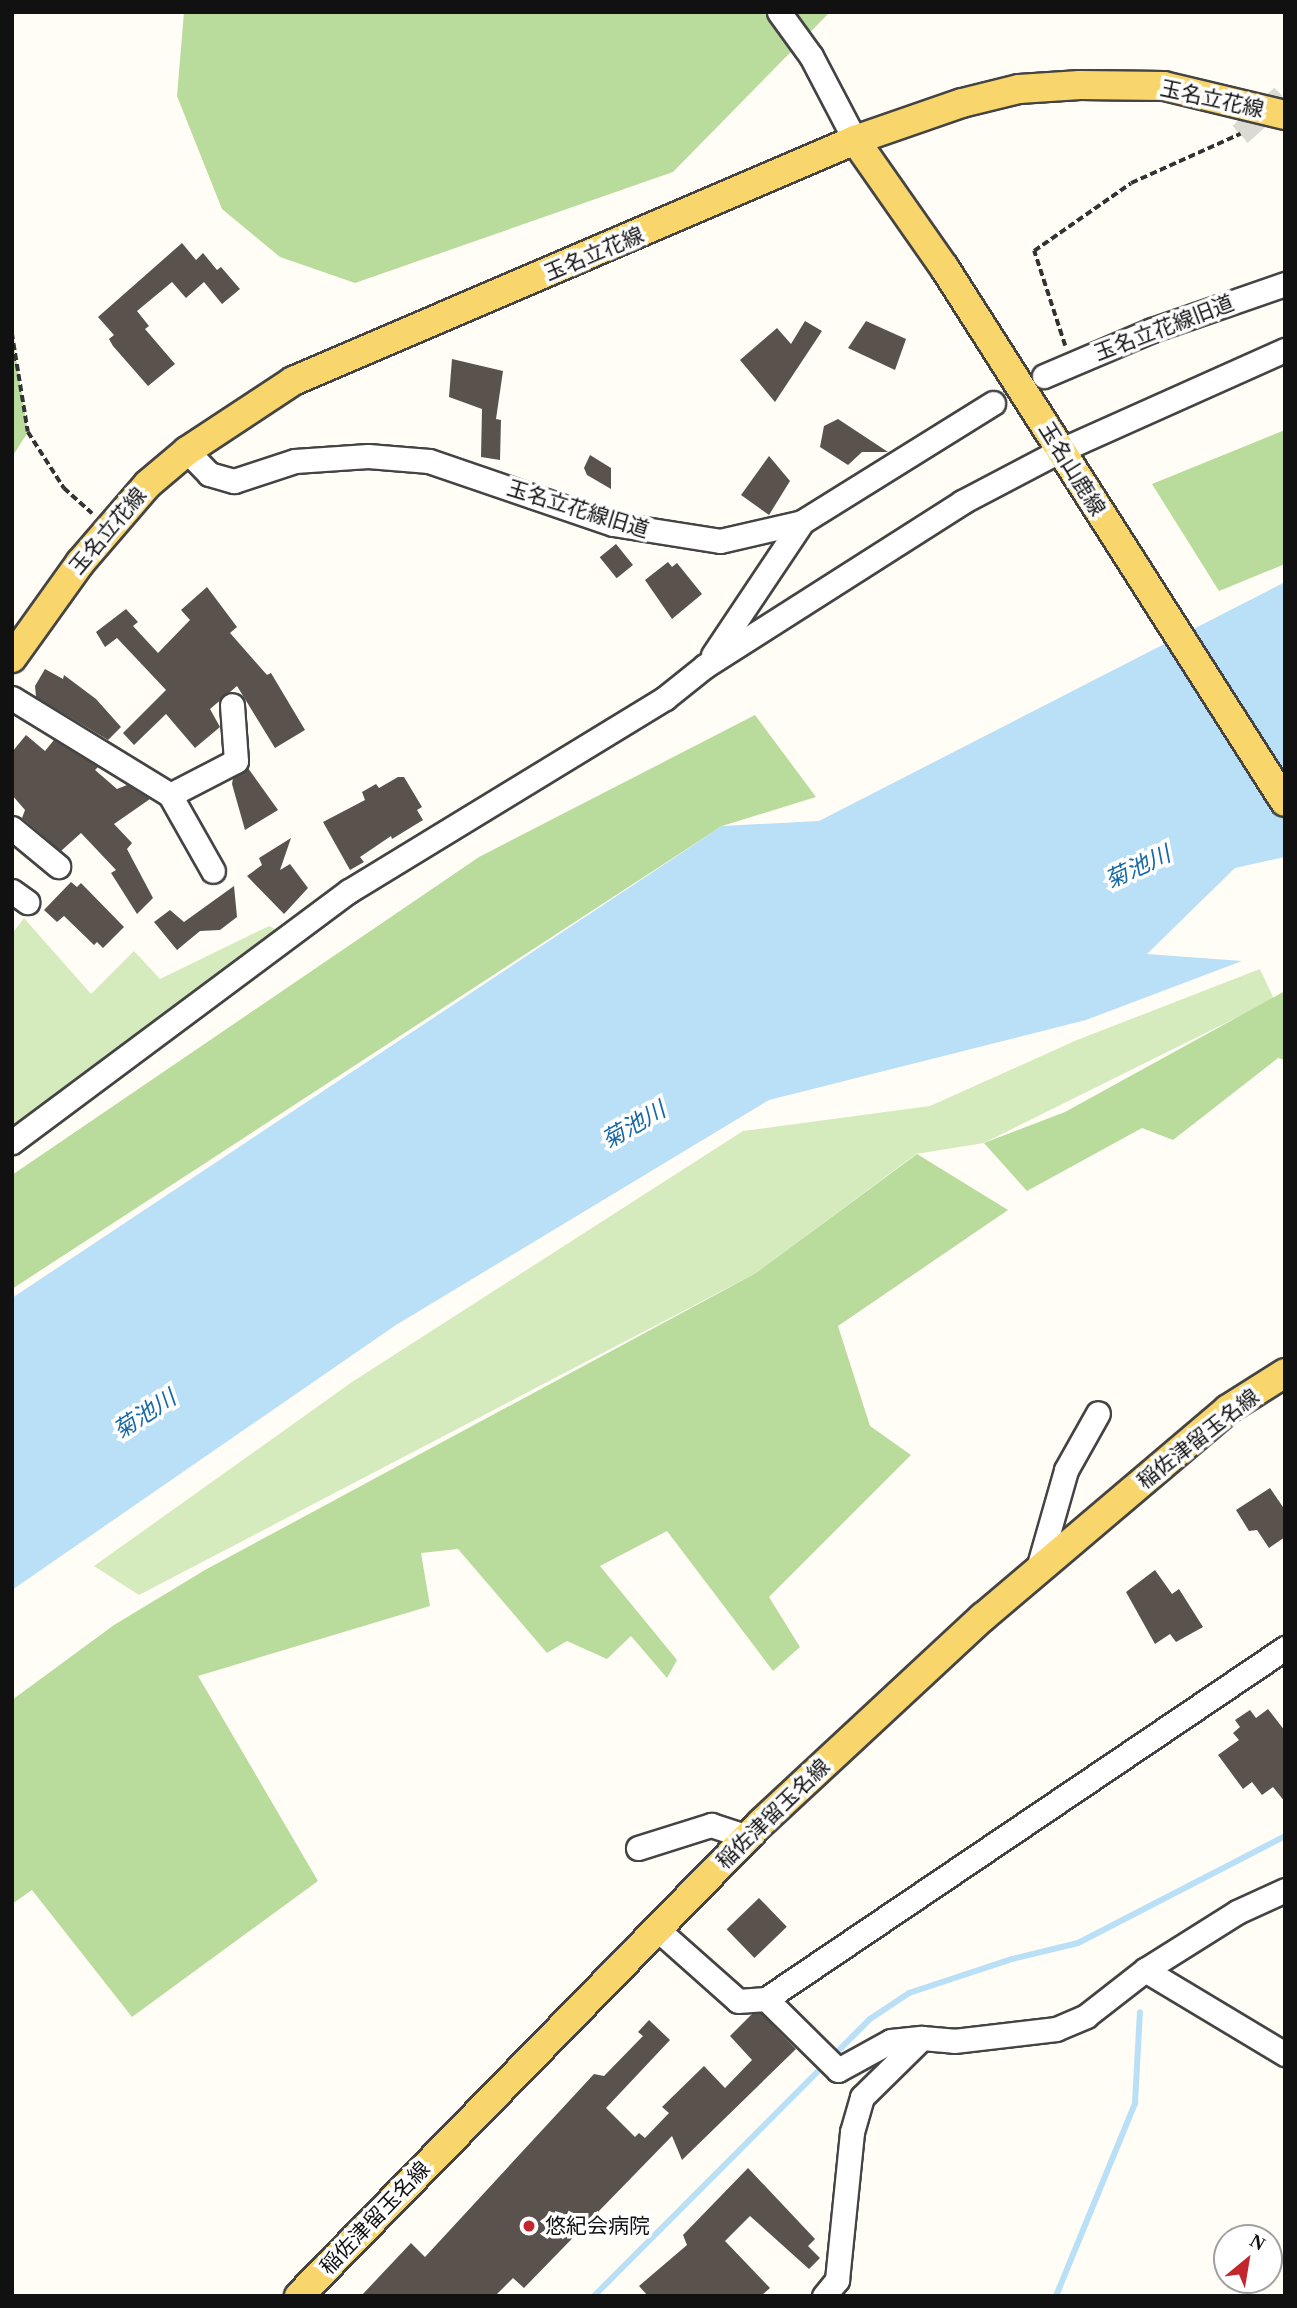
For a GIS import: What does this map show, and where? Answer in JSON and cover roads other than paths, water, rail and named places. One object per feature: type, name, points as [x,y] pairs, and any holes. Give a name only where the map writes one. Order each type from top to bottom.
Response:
[{"type":"main road","name":"玉名立花線","points":[[12,657],[113,523],[148,484],[187,451],[293,381],[855,140],[962,103],[1019,89],[1080,85],[1164,86],[1285,115]]},
{"type":"main road","name":"玉名山鹿線","points":[[855,140],[944,267],[1285,802]]},
{"type":"main road","name":"稲佐津留玉名線","points":[[299,2296],[747,1837],[1037,1572],[1228,1409],[1285,1373]]},
{"type":"street","points":[[779,12],[811,56],[855,140]]},
{"type":"street","name":"玉名立花線旧道","points":[[1044,376],[1152,330],[1285,284]]},
{"type":"street","points":[[12,1142],[349,891],[665,698],[705,666],[962,502],[1066,460],[1285,350]]},
{"type":"street","name":"玉名立花線旧道","points":[[187,451],[209,474],[234,481],[295,461],[368,456],[429,461],[613,524],[663,535],[720,541],[802,522],[993,403]]},
{"type":"street","points":[[705,666],[747,610],[802,522]]},
{"type":"street","points":[[12,698],[170,795],[214,871]]},
{"type":"street","points":[[170,795],[236,761],[232,705]]},
{"type":"street","points":[[12,828],[58,866]]},
{"type":"street","points":[[1037,1572],[1066,1470],[1098,1413]]},
{"type":"street","points":[[657,1929],[738,2001],[766,1999],[1285,1648]]},
{"type":"street","points":[[638,1847],[711,1825],[747,1837]]},
{"type":"street","points":[[766,1999],[838,2070],[891,2041],[922,2038],[954,2041],[1056,2029],[1086,2015],[1145,1970],[1237,1912],[1285,1890]]},
{"type":"street","points":[[1145,1970],[1285,2054]]},
{"type":"street","points":[[824,2296],[837,2280],[852,2132],[862,2097],[922,2038]]},
{"type":"water","name":"菊池川","points":[[1285,582],[1285,857],[1235,868],[1147,954],[1242,961],[1086,1020],[769,1100],[396,1325],[12,1590],[12,1298],[722,826],[819,821]]},
{"type":"waterway","points":[[833,2056],[870,2019],[909,1993],[1012,1959],[1078,1943],[1285,1836]]},
{"type":"waterway","points":[[1056,2296],[1135,2103],[1140,2012]]},
{"type":"waterway","points":[[594,2296],[825,2064]]},
{"type":"tunnel","points":[[1240,134],[1285,93]]},
{"type":"place","name":"悠紀会病院","points":[[529,2226]]}]
